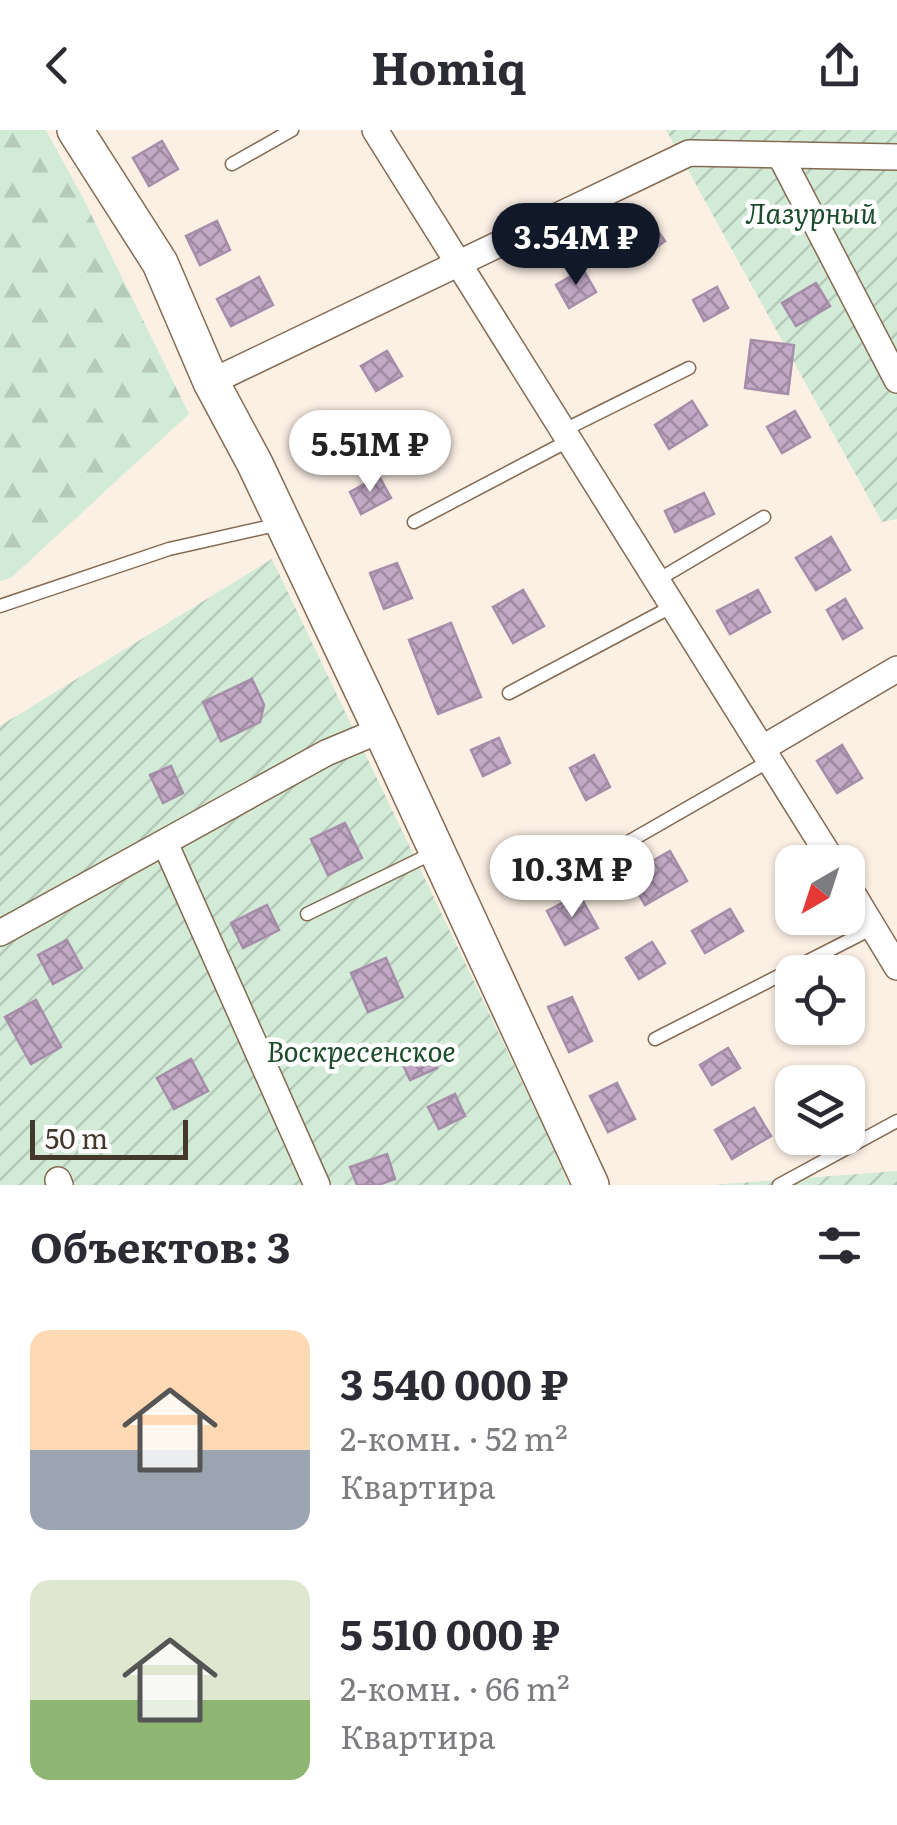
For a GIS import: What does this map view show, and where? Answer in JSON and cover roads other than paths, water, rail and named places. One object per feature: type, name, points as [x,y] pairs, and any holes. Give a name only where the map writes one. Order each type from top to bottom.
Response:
[{"type":"street","points":[[75,130],[160,263],[210,382],[283,523],[591,1185]]},
{"type":"street","points":[[375,130],[823,845]]},
{"type":"street","points":[[210,382],[689,154],[897,157]]},
{"type":"street","points":[[780,155],[897,380]]},
{"type":"street","points":[[767,754],[897,669]]},
{"type":"street","points":[[0,933],[326,753],[381,730]]},
{"type":"street","points":[[164,844],[316,1185]]},
{"type":"street","points":[[865,915],[895,959]]},
{"type":"lane","points":[[232,164],[292,130]]},
{"type":"lane","points":[[414,522],[689,368]]},
{"type":"lane","points":[[656,581],[764,517]]},
{"type":"lane","points":[[0,606],[169,548],[283,523]]},
{"type":"lane","points":[[509,693],[673,606]]},
{"type":"lane","points":[[623,845],[767,754]]},
{"type":"lane","points":[[307,914],[437,852]]},
{"type":"lane","points":[[654,1039],[873,928]]},
{"type":"lane","points":[[779,1185],[897,1120]]},
{"type":"park label","name":"Лазурный","points":[[811,214]]},
{"type":"park label","name":"Воскресенское","points":[[361,1052]]}]
